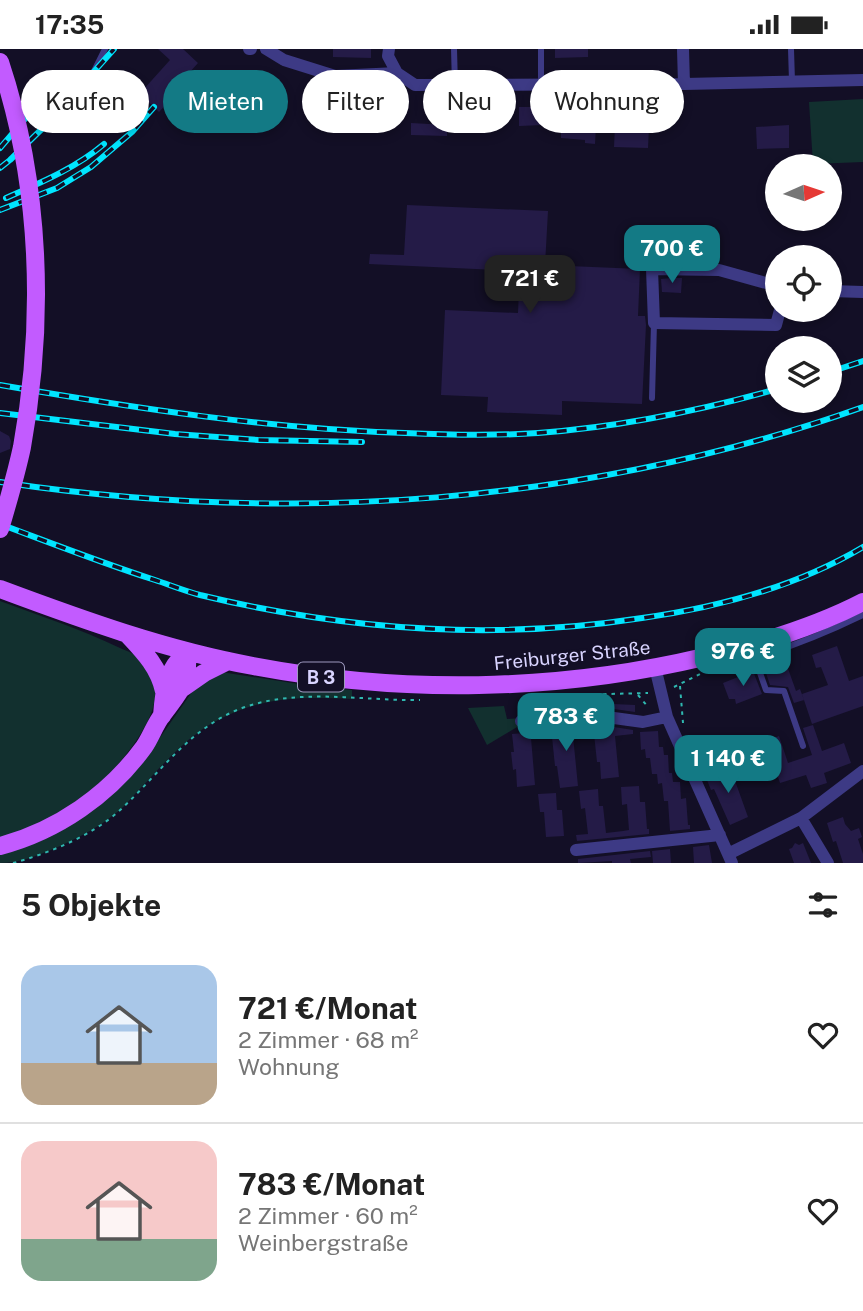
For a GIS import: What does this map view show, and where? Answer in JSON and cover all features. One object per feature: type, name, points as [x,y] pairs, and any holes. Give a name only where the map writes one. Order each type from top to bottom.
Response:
[{"type":"main road","points":[[0,62],[27,177],[35,246],[36,289],[28,410],[0,529]]},
{"type":"main road","name":"B 3","points":[[0,589],[127,634],[228,661]]},
{"type":"main road","name":"Freiburger Straße","points":[[228,661],[290,673],[348,680],[415,685],[530,684],[589,678],[753,652],[863,602]]},
{"type":"main road","points":[[127,634],[156,667],[162,680],[173,690]]},
{"type":"main road","points":[[0,846],[42,831],[81,809],[132,761],[162,716],[173,690],[173,666],[187,652]]},
{"type":"main road","points":[[173,690],[228,661]]},
{"type":"street","points":[[266,49],[284,60],[316,70]]},
{"type":"street","points":[[389,49],[388,56],[395,70]]},
{"type":"street","points":[[683,49],[684,70]]},
{"type":"street","points":[[684,84],[863,79]]},
{"type":"street","points":[[765,283],[719,270],[652,269],[654,323],[776,325],[777,322]]},
{"type":"street","points":[[842,291],[863,292]]},
{"type":"street","points":[[656,667],[662,718],[730,859],[801,818],[863,771]]},
{"type":"street","points":[[521,721],[614,718],[643,722],[662,718]]},
{"type":"street","points":[[801,818],[828,863]]},
{"type":"street","points":[[576,850],[720,835]]},
{"type":"lane","points":[[94,70],[103,49]]},
{"type":"lane","points":[[454,49],[455,70]]},
{"type":"lane","points":[[541,49],[541,70]]},
{"type":"lane","points":[[791,49],[792,81]]},
{"type":"lane","points":[[652,398],[654,323]]},
{"type":"lane","points":[[712,670],[753,652],[804,642],[863,615]]},
{"type":"lane","points":[[753,652],[766,690],[784,691],[803,746]]},
{"type":"path","points":[[558,696],[660,691],[712,670]]},
{"type":"path","points":[[637,694],[662,718]]},
{"type":"path","points":[[14,863],[78,839],[117,813],[194,736],[215,721],[242,708],[263,702],[306,697],[428,700]]},
{"type":"green space","points":[[863,99],[863,162],[842,163],[842,154],[812,154],[809,102]]},
{"type":"green space","points":[[0,601],[90,635],[138,657],[144,662],[153,682],[155,699],[150,715],[131,748],[93,790],[53,817],[0,838]]},
{"type":"green space","points":[[221,672],[352,690],[352,699],[284,700],[267,702],[235,712],[206,727],[184,744],[124,807],[101,824],[38,855],[20,861],[0,863],[0,853],[10,851],[152,749],[194,689]]},
{"type":"green space","points":[[504,706],[507,719],[521,718],[522,724],[487,745],[468,708]]},
{"type":"building","points":[[158,49],[183,49],[198,63],[192,70],[163,70],[163,108],[159,112],[149,103],[149,83],[170,60]]},
{"type":"building","points":[[333,49],[371,49],[371,58],[333,57]]},
{"type":"building","points":[[555,49],[588,49],[588,57],[555,58]]},
{"type":"building","points":[[519,107],[530,107],[530,126],[519,126]]},
{"type":"building","points":[[411,123],[423,124],[423,133],[447,133],[447,136],[411,135]]},
{"type":"building","points":[[789,125],[789,148],[757,149],[756,127]]},
{"type":"building","points":[[561,133],[596,133],[595,144],[585,143],[585,140],[561,138]]},
{"type":"building","points":[[615,133],[649,133],[648,148],[614,147]]},
{"type":"building","points":[[407,205],[548,211],[545,265],[640,269],[638,316],[645,316],[646,325],[642,404],[562,401],[562,415],[487,412],[488,397],[441,395],[445,310],[518,313],[519,289],[496,288],[497,270],[369,264],[370,254],[404,255]]},
{"type":"building","points":[[682,278],[681,293],[662,292],[661,279]]},
{"type":"building","points":[[0,431],[9,436],[11,441],[10,449],[0,453]]},
{"type":"building","points":[[837,646],[849,681],[863,676],[863,706],[812,724],[802,694],[828,685],[821,667],[816,668],[812,655]]},
{"type":"building","points":[[786,663],[796,691],[800,689],[804,700],[794,703],[788,687],[770,685],[765,670]]},
{"type":"building","points":[[753,671],[762,694],[736,704],[735,699],[729,699],[723,683]]},
{"type":"building","points":[[635,705],[635,712],[614,709],[524,712],[524,707]]},
{"type":"building","points":[[813,725],[822,751],[844,743],[851,763],[824,773],[827,783],[811,788],[806,775],[780,783],[776,771],[770,773],[766,763],[772,761],[768,748],[771,747],[769,740],[779,736],[788,763],[812,755],[803,728]]},
{"type":"building","points":[[614,727],[633,730],[633,734],[615,736],[619,777],[601,779],[594,734],[573,736],[578,786],[560,788],[552,737],[531,738],[535,785],[517,787],[511,752],[514,752],[512,734],[524,733],[524,730]]},
{"type":"building","points":[[658,731],[659,747],[663,747],[664,755],[668,755],[669,773],[672,773],[673,782],[680,782],[681,799],[686,798],[690,829],[670,831],[668,801],[664,801],[662,783],[658,784],[657,774],[652,774],[650,758],[646,758],[645,749],[641,750],[640,732]]},
{"type":"building","points":[[729,764],[748,817],[730,825],[714,789],[711,790],[707,780]]},
{"type":"building","points":[[639,786],[640,802],[645,802],[649,834],[577,841],[576,835],[588,834],[585,808],[581,809],[579,791],[598,789],[606,833],[629,830],[627,804],[622,805],[621,787]]},
{"type":"building","points":[[556,793],[557,810],[562,810],[564,836],[546,837],[544,812],[540,812],[538,794]]},
{"type":"building","points":[[843,817],[851,831],[859,828],[862,837],[858,839],[863,863],[843,863],[836,841],[833,842],[827,823]]},
{"type":"building","points":[[795,843],[803,843],[811,863],[794,863],[789,849]]},
{"type":"building","points":[[709,845],[712,863],[694,863],[693,847]]},
{"type":"building","points":[[670,849],[671,863],[653,863],[652,851]]},
{"type":"building","points":[[650,851],[651,857],[630,859],[631,863],[578,863],[578,859]]},
{"type":"railway","points":[[0,168],[50,121],[114,49]]},
{"type":"railway","points":[[0,210],[57,188],[91,167],[132,132],[154,107]]},
{"type":"railway","points":[[0,148],[21,124]]},
{"type":"railway","points":[[6,198],[70,168],[104,144]]},
{"type":"railway","points":[[842,368],[863,361]]},
{"type":"railway","points":[[0,385],[252,422],[354,431],[472,435],[538,433],[628,422],[765,392]]},
{"type":"railway","points":[[0,482],[108,495],[218,502],[327,503],[436,497],[545,485],[653,466],[759,440],[863,407]]},
{"type":"railway","points":[[0,413],[175,434],[258,440],[362,442]]},
{"type":"railway","points":[[0,524],[200,595],[309,617],[365,624],[475,630],[586,625],[700,608],[784,584],[863,547]]}]
